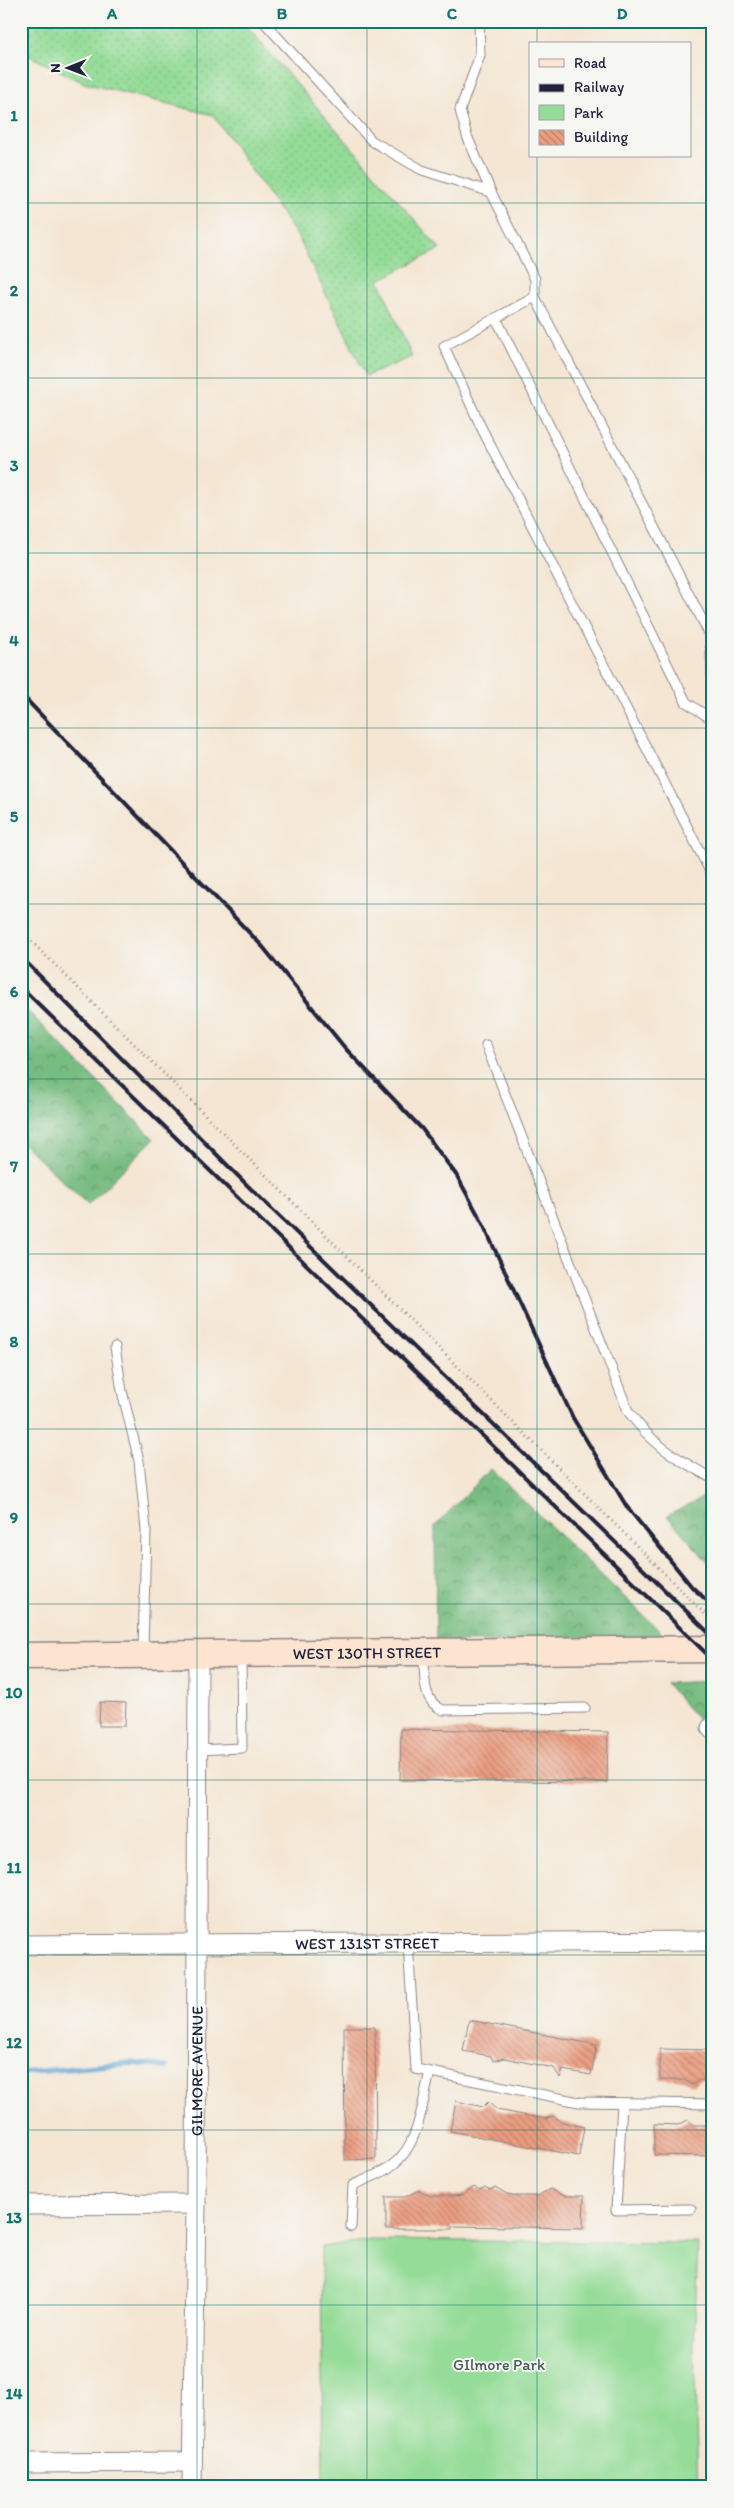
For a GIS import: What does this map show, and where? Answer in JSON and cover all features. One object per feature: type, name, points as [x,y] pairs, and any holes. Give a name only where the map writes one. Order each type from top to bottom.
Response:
[{"type":"main road","name":"WEST 130TH STREET","points":[[21,1656],[713,1650]]},
{"type":"street","name":"GILMORE AVENUE","points":[[192,2487],[196,2204],[198,1654]]},
{"type":"street","name":"WEST 131ST STREET","points":[[21,1945],[713,1941]]},
{"type":"street","points":[[21,2205],[196,2204]]},
{"type":"street","points":[[21,2463],[192,2462]]},
{"type":"lane","points":[[263,21],[372,141],[422,170],[491,192]]},
{"type":"lane","points":[[479,21],[480,55],[460,110],[467,136],[491,192],[535,279],[535,297],[710,635],[713,693]]},
{"type":"lane","points":[[535,297],[444,346],[482,429],[713,878]]},
{"type":"lane","points":[[496,318],[686,702],[713,720]]},
{"type":"lane","points":[[486,1045],[628,1411],[645,1435],[672,1456],[713,1479]]},
{"type":"lane","points":[[115,1347],[122,1391],[139,1461],[146,1530],[143,1654]]},
{"type":"lane","points":[[424,1652],[426,1692],[434,1706],[443,1710],[585,1708]]},
{"type":"lane","points":[[197,1750],[242,1748],[241,1654]]},
{"type":"lane","points":[[408,1943],[416,2069],[579,2102],[713,2104]]},
{"type":"lane","points":[[351,2227],[353,2185],[385,2170],[401,2158],[416,2130],[430,2072]]},
{"type":"lane","points":[[622,2103],[616,2210],[691,2209]]},
{"type":"path","points":[[21,931],[712,1622]]},
{"type":"green space","points":[[21,21],[242,21],[440,249],[379,280],[412,357],[366,376],[298,237],[213,115],[84,83],[24,53],[21,45]]},
{"type":"green space","points":[[21,1004],[154,1139],[88,1205],[21,1142]]},
{"type":"green space","points":[[491,1469],[670,1641],[436,1642],[435,1526]]},
{"type":"green space","points":[[713,1492],[713,1568],[667,1516]]},
{"type":"green space","points":[[713,1681],[713,1738],[666,1683]]},
{"type":"green space","name":"GIlmore Park","points":[[370,2240],[698,2243],[694,2346],[698,2487],[323,2487],[321,2247]]},
{"type":"building","points":[[100,1702],[126,1703],[125,1726],[99,1726]]},
{"type":"building","points":[[401,1729],[608,1732],[607,1782],[400,1780]]},
{"type":"building","points":[[469,2020],[597,2045],[591,2075],[563,2070],[560,2078],[554,2068],[504,2058],[493,2061],[491,2056],[463,2051]]},
{"type":"building","points":[[344,2027],[375,2027],[376,2159],[345,2160]]},
{"type":"building","points":[[660,2049],[713,2050],[713,2080],[699,2080],[692,2085],[684,2080],[660,2080]]},
{"type":"building","points":[[456,2101],[483,2107],[488,2102],[497,2110],[545,2119],[553,2116],[562,2122],[584,2127],[579,2156],[450,2131]]},
{"type":"building","points":[[688,2120],[694,2125],[713,2125],[713,2156],[654,2155],[654,2124],[678,2125]]},
{"type":"building","points":[[474,2187],[480,2190],[485,2187],[490,2190],[495,2187],[507,2194],[518,2196],[537,2196],[550,2189],[564,2196],[584,2196],[583,2228],[452,2226],[452,2229],[386,2229],[386,2197],[405,2197],[419,2190],[430,2196],[463,2195]]},
{"type":"waterway","points":[[21,2073],[131,2063],[166,2067]]},
{"type":"railway","points":[[21,694],[263,947],[345,1048],[422,1129],[457,1176],[482,1222],[573,1418],[627,1507],[692,1587],[713,1606]]},
{"type":"railway","points":[[21,957],[248,1186],[713,1637]]},
{"type":"railway","points":[[21,987],[713,1660]]}]
